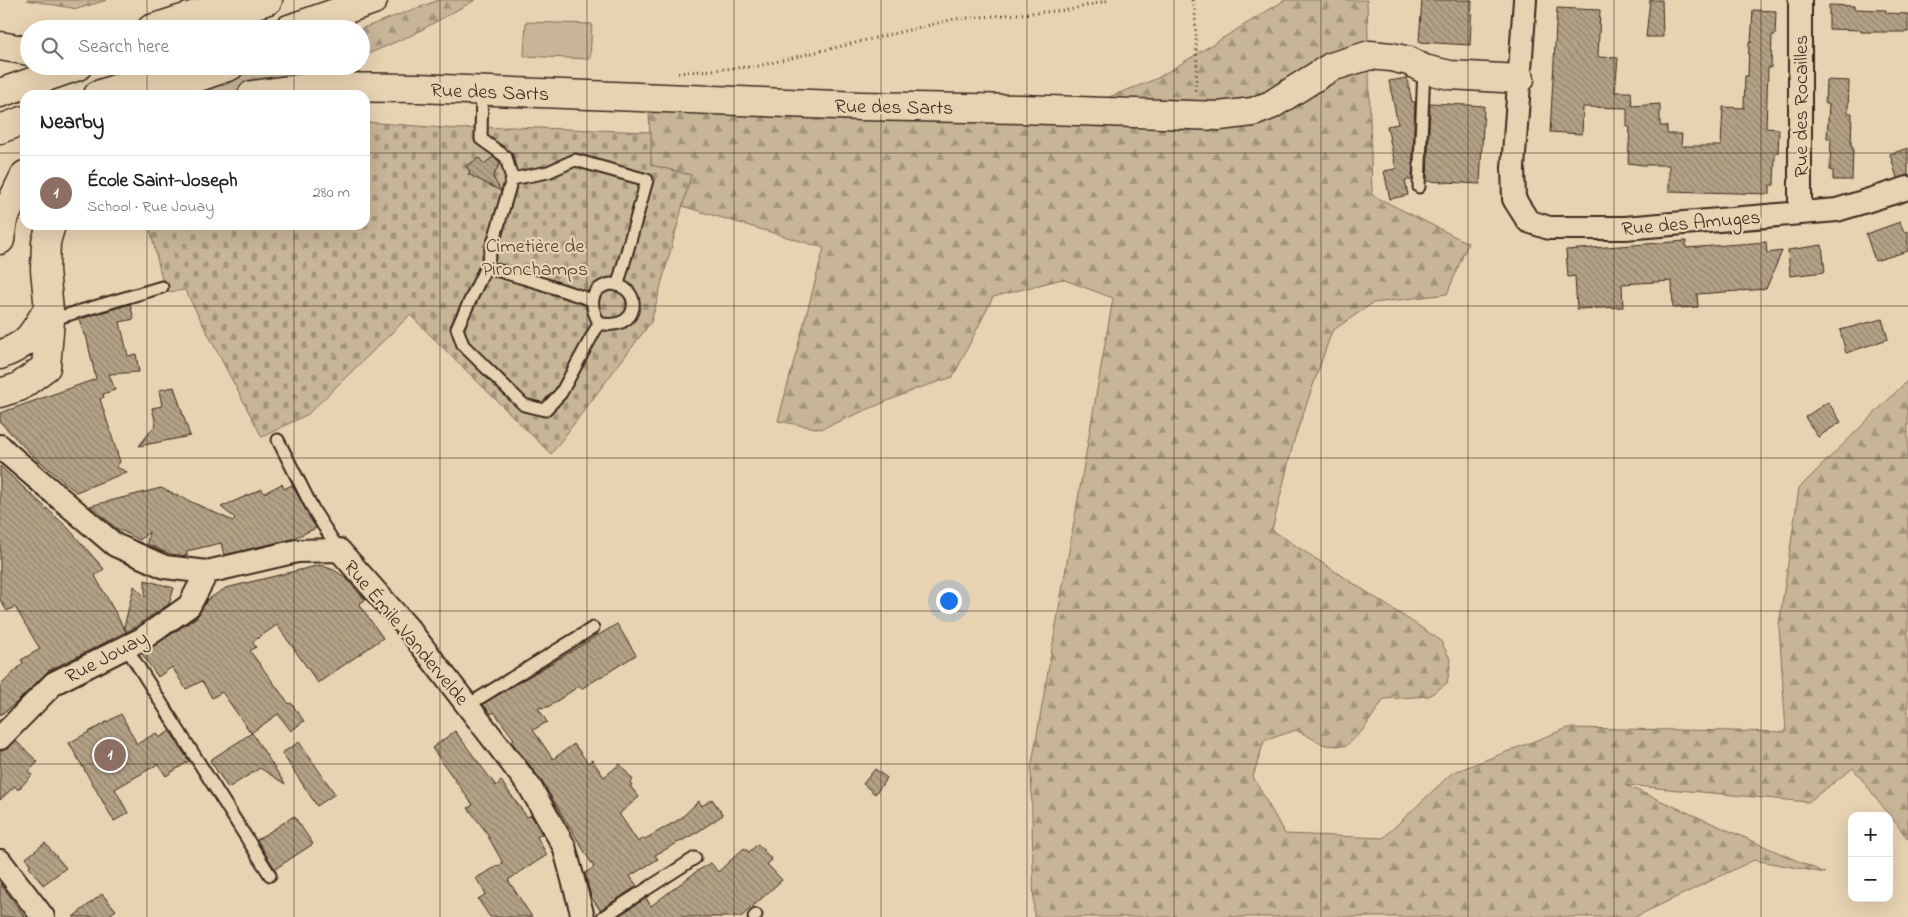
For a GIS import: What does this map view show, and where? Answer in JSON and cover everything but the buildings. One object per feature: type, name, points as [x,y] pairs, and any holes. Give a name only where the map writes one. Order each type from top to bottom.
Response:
[{"type":"main road","points":[[179,20],[242,0]]},
{"type":"main road","points":[[211,20],[268,0]]},
{"type":"main road","points":[[315,20],[373,0]]},
{"type":"main road","points":[[343,20],[373,0]]},
{"type":"main road","points":[[0,46],[20,49]]},
{"type":"main road","name":"Rue des Sarts","points":[[288,90],[310,87],[482,90],[861,106],[1219,116],[1253,112],[1271,105],[1331,67],[1370,55],[1409,61],[1424,69],[1450,75],[1520,79]]},
{"type":"main road","points":[[0,93],[52,75]]},
{"type":"main road","points":[[112,90],[155,75]]},
{"type":"main road","points":[[161,90],[204,75]]},
{"type":"main road","points":[[0,129],[20,122]]},
{"type":"main road","points":[[0,240],[3,220],[20,186]]},
{"type":"main road","points":[[0,393],[19,387],[46,367],[49,314],[45,270],[46,242],[50,230]]},
{"type":"main road","points":[[0,355],[15,350],[28,342],[49,314]]},
{"type":"street","name":"Rue des Amuges","points":[[1525,0],[1514,168],[1514,200],[1528,221],[1549,228],[1625,228],[1837,210],[1908,188]]},
{"type":"street","name":"Rue des Rocailles","points":[[1800,0],[1800,212]]},
{"type":"street","name":"Rue Émile Vandervelde","points":[[0,446],[115,545],[166,567],[207,572],[298,551],[339,550],[408,628],[530,787],[564,846],[583,917]]},
{"type":"street","name":"Rue Jouay","points":[[0,738],[54,683],[142,639],[189,606],[207,572]]},
{"type":"street","points":[[0,861],[43,917]]},
{"type":"lane","points":[[1419,187],[1424,69]]},
{"type":"lane","points":[[482,90],[481,139],[506,157],[512,179],[486,267],[457,328],[463,345],[524,405],[545,410],[561,393],[599,323]]},
{"type":"lane","points":[[512,179],[548,172],[575,160],[647,180],[618,284]]},
{"type":"lane","points":[[486,267],[540,282],[592,300]]},
{"type":"lane","points":[[610,284],[618,284],[624,287],[633,299],[632,313],[622,323],[608,325],[599,323],[592,308],[592,300],[595,294],[600,288],[610,284]]},
{"type":"lane","points":[[49,314],[162,287]]},
{"type":"lane","points":[[278,440],[314,510],[339,550]]},
{"type":"lane","points":[[468,706],[594,628]]},
{"type":"lane","points":[[126,647],[270,875]]},
{"type":"lane","points":[[603,917],[695,858]]},
{"type":"path","points":[[670,73],[758,66],[954,19],[1069,10],[1110,0]]},
{"type":"path","points":[[1192,0],[1195,9],[1197,69],[1193,116]]},
{"type":"green space","points":[[27,0],[107,0],[77,9]]},
{"type":"green space","points":[[439,0],[475,0],[414,34],[370,53],[370,25]]},
{"type":"green space","points":[[1285,0],[1367,0],[1372,195],[1468,243],[1447,294],[1373,303],[1332,331],[1294,440],[1272,530],[1440,640],[1451,660],[1447,683],[1429,696],[1384,699],[1363,730],[1346,746],[1325,745],[1296,730],[1264,741],[1253,777],[1285,834],[1383,838],[1452,773],[1568,728],[1786,732],[1779,625],[1799,488],[1908,380],[1908,839],[1893,820],[1893,812],[1887,812],[1853,768],[1808,802],[1625,785],[1825,873],[1754,860],[1635,917],[1034,917],[1031,769],[1113,298],[1062,279],[993,297],[953,377],[916,389],[821,429],[778,421],[824,248],[682,206],[691,175],[651,165],[649,110],[1052,119],[1156,79]]},
{"type":"green space","points":[[526,22],[592,24],[590,59],[524,56]]},
{"type":"green space","points":[[231,75],[300,75],[239,90],[191,90]]},
{"type":"green space","name":"Cimetière de Pironchamps","points":[[370,122],[457,129],[511,127],[651,132],[651,165],[691,175],[651,322],[551,454],[410,315],[308,414],[262,437],[185,290],[167,292],[163,283],[150,230],[370,230]]},
{"type":"place","name":"École Saint-Joseph","points":[[110,755]]}]
